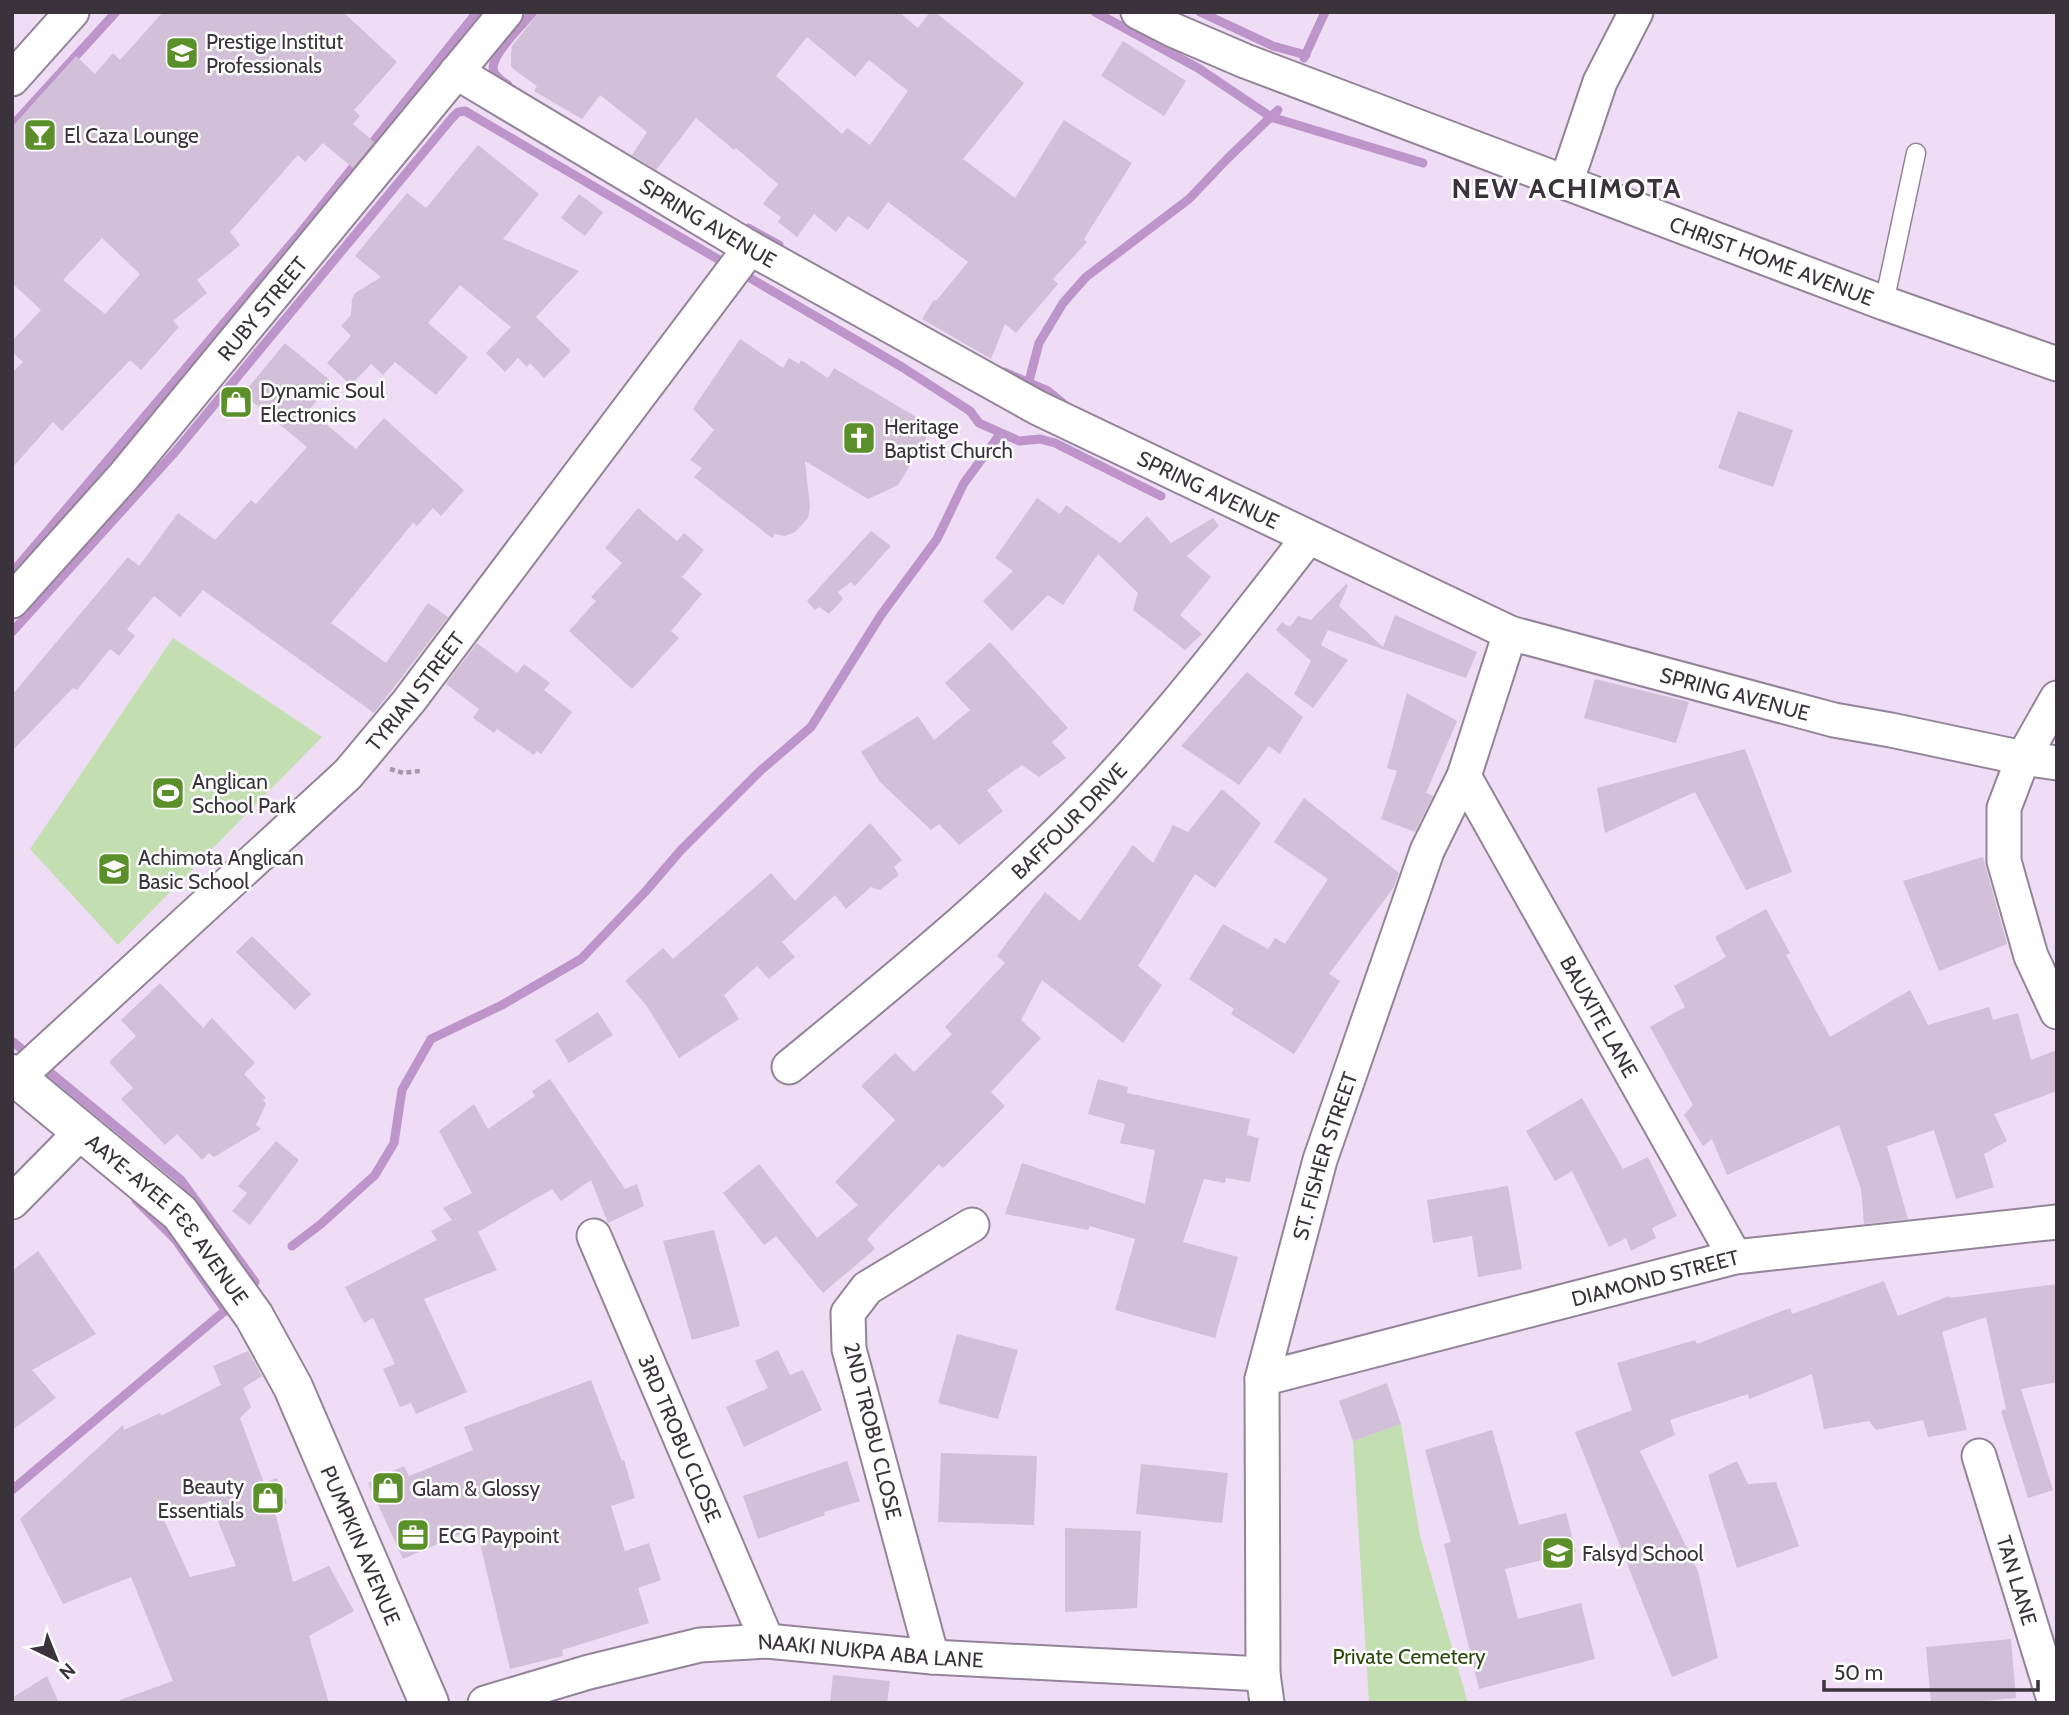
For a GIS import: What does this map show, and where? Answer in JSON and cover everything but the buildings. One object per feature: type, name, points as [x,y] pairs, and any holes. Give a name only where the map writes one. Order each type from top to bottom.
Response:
[{"type":"street","points":[[12,79],[72,12]]},
{"type":"street","name":"RUBY STREET","points":[[12,601],[124,476],[506,12]]},
{"type":"street","name":"CHRIST HOME AVENUE","points":[[1138,12],[1245,61],[1884,303],[2057,363]]},
{"type":"street","points":[[1566,183],[1600,82],[1636,12]]},
{"type":"street","name":"SPRING AVENUE","points":[[456,72],[750,248],[1038,408],[1510,633],[1834,720],[2057,763]]},
{"type":"street","name":"TYRIAN STREET","points":[[15,1076],[348,774],[409,701],[750,248]]},
{"type":"street","name":"BAFFOUR DRIVE","points":[[789,1067],[956,929],[1101,789],[1222,649],[1308,538]]},
{"type":"street","name":"ST. FISHER STREET","points":[[1265,1688],[1262,1379],[1321,1160],[1427,851],[1464,776],[1510,633]]},
{"type":"street","points":[[2057,698],[2023,758],[2004,808],[2004,861],[2031,956],[2057,1012]]},
{"type":"street","name":"BAUXITE LANE","points":[[1464,776],[1735,1257]]},
{"type":"street","name":"AAYE-AYEE FƐƐ AVENUE","points":[[15,1076],[180,1213],[254,1316],[293,1387]]},
{"type":"street","points":[[12,1202],[82,1131]]},
{"type":"street","name":"DIAMOND STREET","points":[[1262,1379],[1735,1257],[2057,1222]]},
{"type":"street","name":"2ND TROBU CLOSE","points":[[932,1657],[849,1349],[848,1313],[867,1288],[972,1225]]},
{"type":"street","name":"3RD TROBU CLOSE","points":[[594,1236],[766,1641]]},
{"type":"street","name":"PUMPKIN AVENUE","points":[[293,1387],[429,1703]]},
{"type":"street","name":"TAN LANE","points":[[1979,1456],[2055,1703]]},
{"type":"street","name":"NAAKI NUKPA ABA LANE","points":[[485,1703],[589,1672],[700,1645],[766,1641],[1265,1688]]},
{"type":"lane","points":[[1884,303],[1916,153]]},
{"type":"green space","name":"Anglican School Park","points":[[173,638],[322,737],[118,945],[30,849]]},
{"type":"green space","name":"Private Cemetery","points":[[1401,1424],[1420,1536],[1468,1703],[1369,1703],[1353,1441]]},
{"type":"waterway","points":[[12,126],[116,12]]},
{"type":"waterway","points":[[12,573],[297,237],[477,12]]},
{"type":"waterway","points":[[508,85],[494,73],[494,62],[503,47],[533,12]]},
{"type":"waterway","points":[[1095,12],[1198,68],[1271,117],[1423,163]]},
{"type":"waterway","points":[[1200,12],[1273,46],[1306,55]]},
{"type":"waterway","points":[[1304,58],[1325,12]]},
{"type":"waterway","points":[[1029,381],[1039,343],[1063,303],[1086,277],[1189,199],[1278,110]]},
{"type":"waterway","points":[[12,632],[175,452],[452,118],[458,112],[465,111],[902,367],[970,411],[979,423],[1019,441],[1040,439],[1055,443],[1161,496]]},
{"type":"waterway","points":[[748,228],[779,245]]},
{"type":"waterway","points":[[1004,372],[1048,391],[1065,405]]},
{"type":"waterway","points":[[292,1246],[321,1224],[375,1175],[394,1143],[402,1090],[431,1039],[502,1005],[581,959],[681,850],[759,772],[811,727],[881,615],[937,539],[964,483],[1001,433]]},
{"type":"waterway","points":[[12,1041],[30,1056]]},
{"type":"waterway","points":[[41,1065],[181,1180],[255,1282],[248,1290]]},
{"type":"waterway","points":[[136,1200],[175,1239],[226,1311]]},
{"type":"waterway","points":[[12,1490],[233,1304]]},
{"type":"place","name":"Prestige Institut Professionals","points":[[182,53]]},
{"type":"place","name":"El Caza Lounge","points":[[40,135]]},
{"type":"place","name":"Dynamic Soul Electronics","points":[[236,402]]},
{"type":"place","name":"Heritage Baptist Church","points":[[859,438]]},
{"type":"place","name":"Anglican School Park","points":[[168,793]]},
{"type":"place","name":"Achimota Anglican Basic School","points":[[114,869]]},
{"type":"place","name":"Glam & Glossy","points":[[388,1488]]},
{"type":"place","name":"Beauty Essentials","points":[[268,1498]]},
{"type":"place","name":"ECG Paypoint","points":[[413,1535]]},
{"type":"place","name":"Falsyd School","points":[[1558,1553]]},
{"type":"district","name":"NEW ACHIMOTA","points":[[1567,188]]}]
